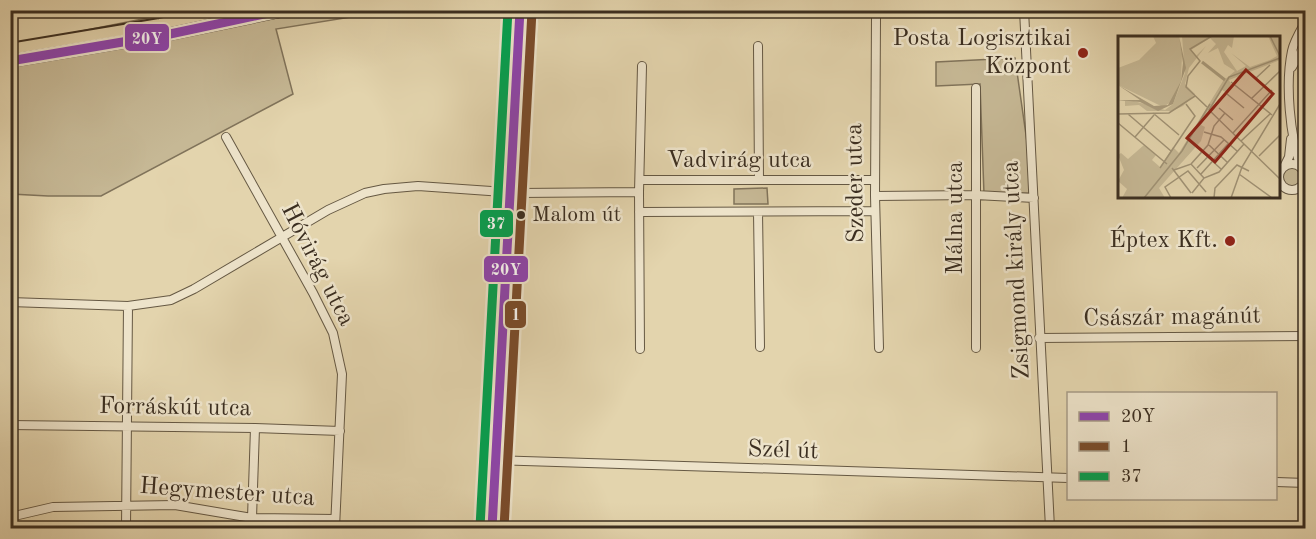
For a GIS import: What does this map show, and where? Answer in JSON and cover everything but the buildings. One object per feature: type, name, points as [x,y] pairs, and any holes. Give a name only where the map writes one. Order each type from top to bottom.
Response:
[{"type":"main road","points":[[10,50],[160,24],[225,10]]},
{"type":"main road","points":[[10,61],[170,34],[285,10]]},
{"type":"main road","points":[[492,528],[520,10]]},
{"type":"street","name":"Zsigmond király utca","points":[[1023,10],[1050,528]]},
{"type":"street","name":"Szeder utca","points":[[876,18],[875,211],[879,348]]},
{"type":"street","points":[[1280,174],[1289,157],[1292,129],[1290,71],[1292,49],[1305,21]]},
{"type":"street","points":[[1290,71],[1305,42]]},
{"type":"street","points":[[758,46],[759,180]]},
{"type":"street","points":[[640,349],[639,192],[642,66]]},
{"type":"street","name":"Málna utca","points":[[976,88],[976,348]]},
{"type":"street","points":[[1280,180],[1281,185],[1291,191],[1304,185],[1305,177],[1292,129]]},
{"type":"street","name":"Hóvirág utca","points":[[226,137],[314,293],[333,333],[342,374],[335,528]]},
{"type":"street","points":[[1284,167],[1294,164],[1303,170]]},
{"type":"street","name":"Vadvirág utca","points":[[640,180],[875,180]]},
{"type":"street","name":"Vadvirág utca","points":[[10,303],[128,306],[171,300],[194,289],[328,210],[365,193],[384,189],[418,186],[519,193],[639,192]]},
{"type":"street","points":[[875,196],[976,195],[1034,198]]},
{"type":"street","points":[[639,212],[875,211]]},
{"type":"street","points":[[758,212],[760,347]]},
{"type":"street","points":[[126,528],[128,306]]},
{"type":"street","name":"Császár magánút","points":[[1039,338],[1305,336]]},
{"type":"street","name":"Forráskút utca","points":[[10,425],[340,431]]},
{"type":"street","points":[[252,518],[255,428]]},
{"type":"street","name":"Szél út","points":[[496,460],[1067,478]]},
{"type":"street","points":[[1277,482],[1305,483]]},
{"type":"street","name":"Hegymester utca","points":[[10,517],[53,507],[175,505],[262,519],[335,519]]},
{"type":"street","points":[[262,519],[262,528]]},
{"type":"shaded area","points":[[183,11],[388,11],[276,29],[293,94],[101,196],[11,194],[10,45]]},
{"type":"shaded area","points":[[509,11],[538,11],[534,76],[508,77]]},
{"type":"shaded area","points":[[1015,58],[1029,156],[1029,193],[984,194],[980,84],[936,86],[936,62]]},
{"type":"shaded area","points":[[1292,168],[1298,171],[1301,177],[1298,183],[1292,186],[1286,183],[1283,177],[1286,171]]},
{"type":"shaded area","points":[[767,188],[768,204],[734,204],[734,189]]},
{"type":"transit line","name":"20Y","points":[[10,61],[170,34],[283,10]]},
{"type":"transit line","name":"37","points":[[480,527],[508,10]]},
{"type":"transit line","name":"20Y","points":[[492,528],[520,10]]},
{"type":"transit line","name":"1","points":[[504,528],[532,11]]},
{"type":"place","name":"Posta Logisztikai Központ","points":[[1083,53]]},
{"type":"place","name":"Malom út","points":[[521,215]]},
{"type":"place","name":"Éptex Kft.","points":[[1230,241]]}]
